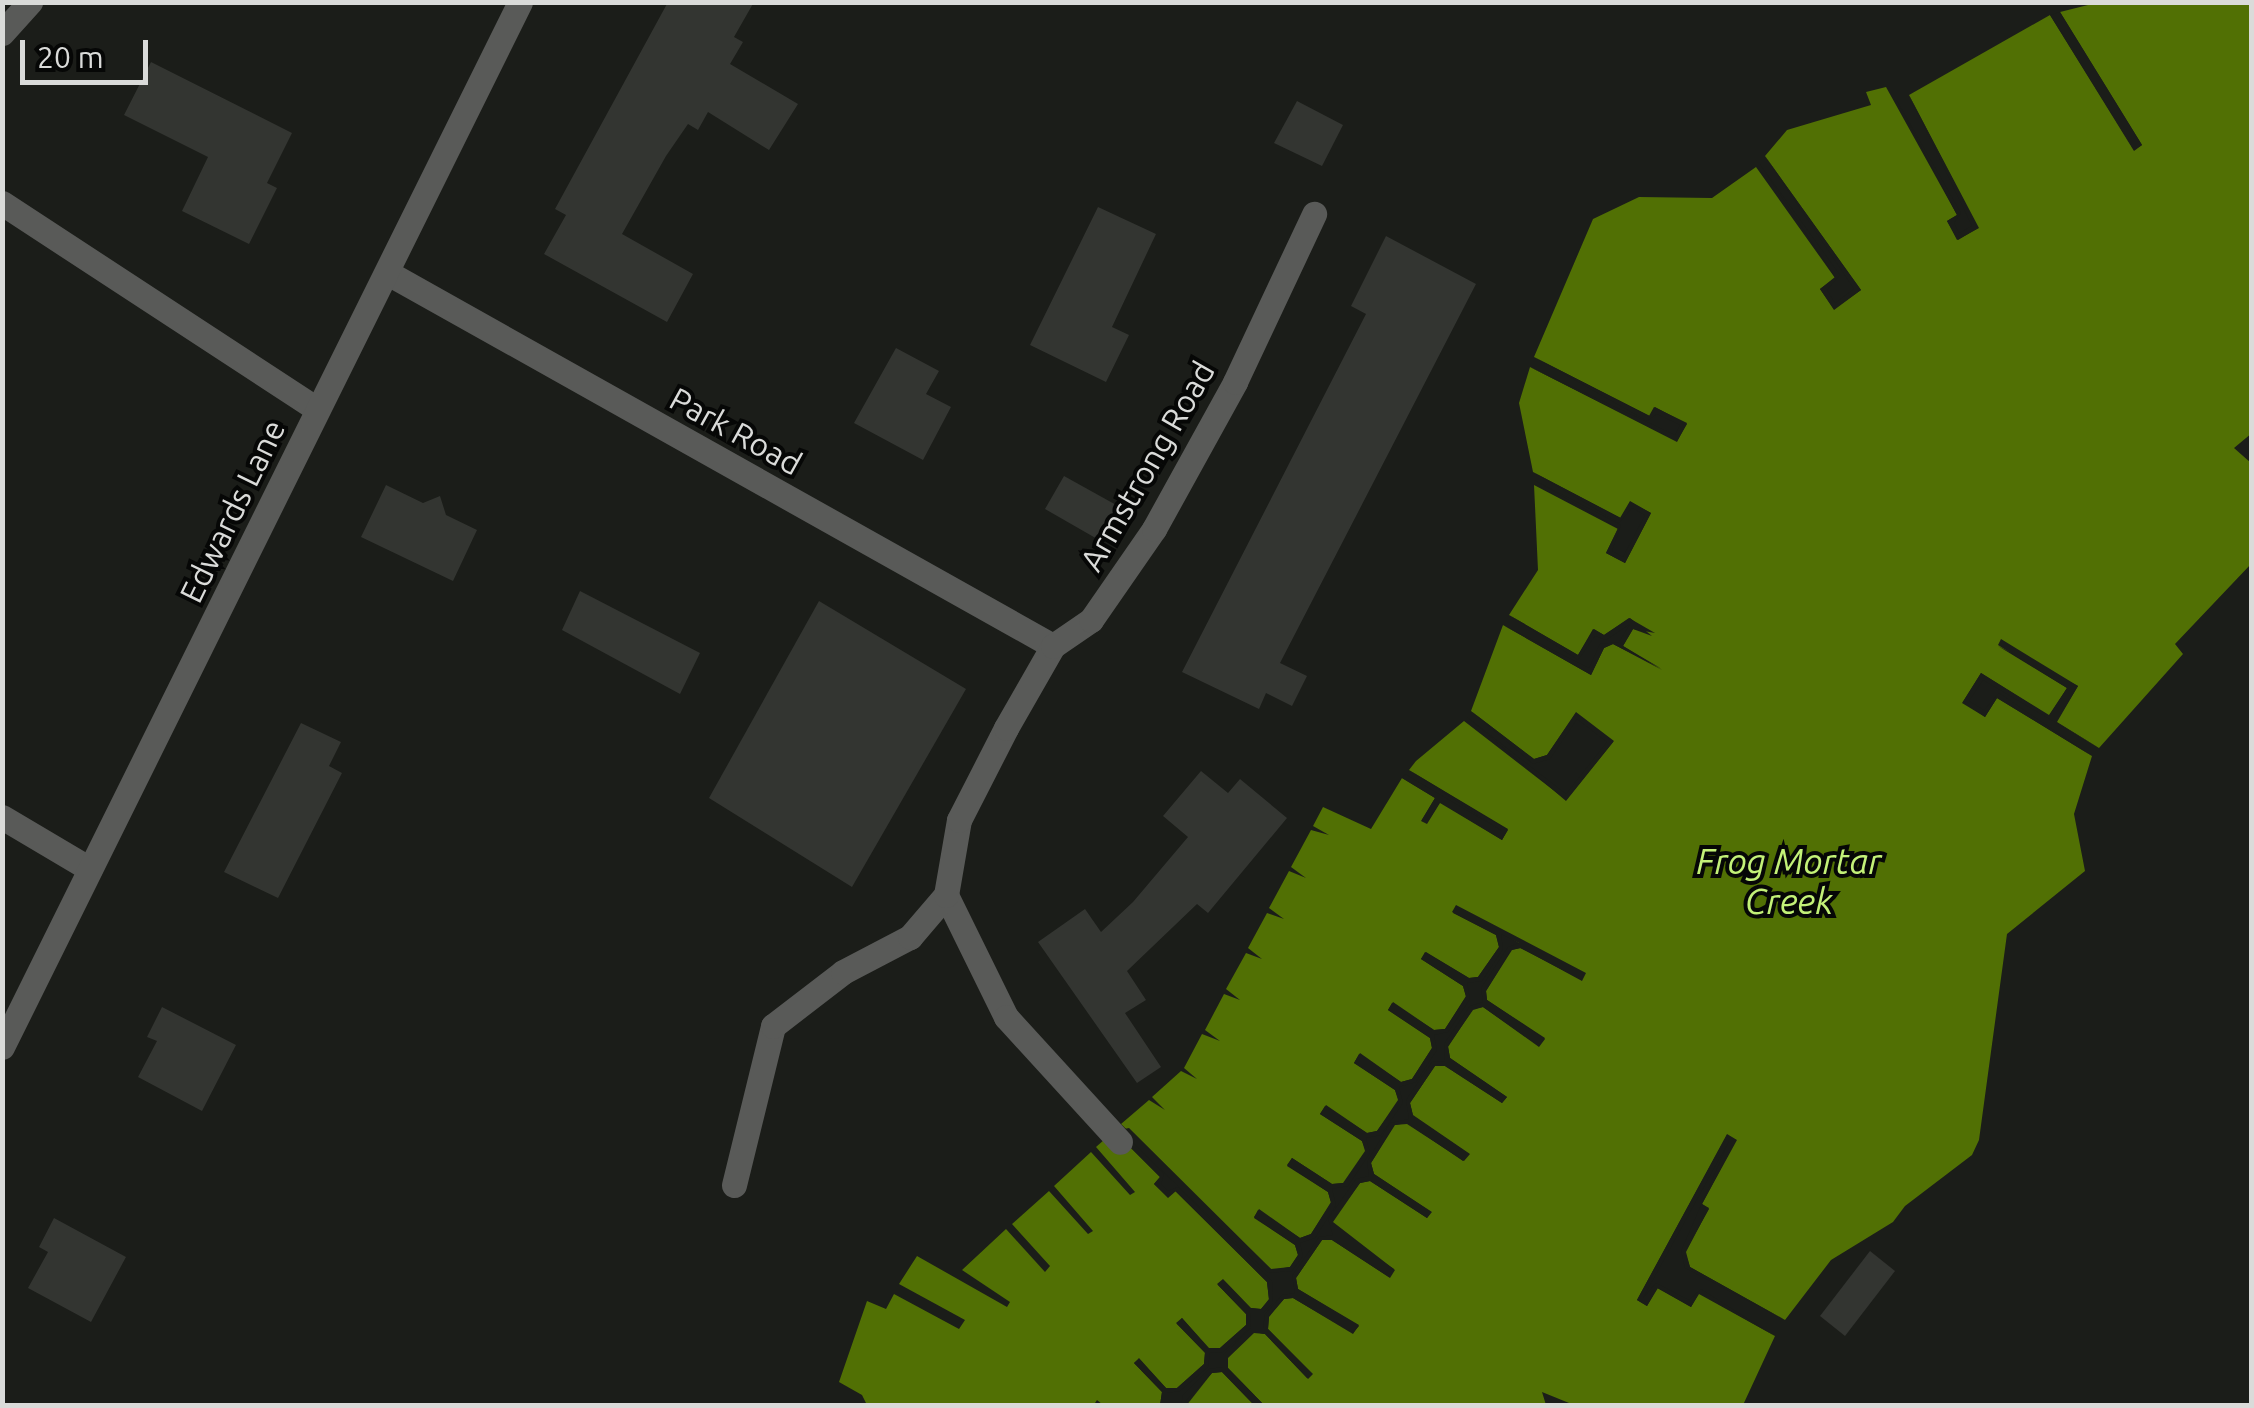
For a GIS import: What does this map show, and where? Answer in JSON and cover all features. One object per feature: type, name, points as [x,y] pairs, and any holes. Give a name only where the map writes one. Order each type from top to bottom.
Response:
[{"type":"street","points":[[2,33],[30,2]]},
{"type":"street","name":"Edwards Lane","points":[[2,1048],[520,2]]},
{"type":"street","points":[[2,203],[318,409]]},
{"type":"street","name":"Armstrong Road","points":[[946,896],[959,820],[1006,728],[1053,646],[1091,620],[1145,544],[1234,382],[1314,214]]},
{"type":"street","name":"Park Road","points":[[388,273],[1053,646]]},
{"type":"street","points":[[2,817],[90,870]]},
{"type":"street","points":[[734,1186],[773,1026],[842,972],[910,937],[946,896],[1006,1017],[1120,1142]]},
{"type":"water","name":"Frog Mortar Creek","points":[[2096,3],[2251,3],[2252,433],[2234,448],[2251,463],[2251,564],[2175,644],[2183,654],[2099,748],[2056,722],[2078,686],[1998,646],[2067,688],[2049,716],[1981,673],[1963,702],[1985,717],[1997,698],[2092,756],[2074,814],[2085,871],[2007,934],[1979,1140],[1972,1155],[1905,1206],[1893,1222],[1831,1260],[1785,1320],[1690,1267],[1685,1252],[1709,1209],[1702,1204],[1736,1140],[1727,1135],[1637,1300],[1647,1306],[1657,1288],[1691,1307],[1699,1293],[1775,1336],[1743,1405],[1574,1405],[1542,1392],[1546,1405],[1264,1405],[1228,1368],[1227,1358],[1254,1332],[1265,1334],[1307,1378],[1312,1374],[1268,1329],[1269,1317],[1284,1299],[1293,1298],[1353,1333],[1359,1326],[1298,1289],[1296,1278],[1322,1240],[1332,1240],[1389,1277],[1394,1269],[1336,1231],[1332,1221],[1360,1183],[1370,1181],[1427,1218],[1431,1212],[1374,1174],[1371,1163],[1395,1125],[1407,1123],[1463,1161],[1469,1154],[1413,1116],[1410,1103],[1435,1066],[1445,1066],[1502,1103],[1507,1097],[1450,1058],[1448,1047],[1473,1009],[1483,1007],[1539,1046],[1545,1038],[1487,1000],[1486,991],[1512,950],[1520,948],[1582,980],[1456,906],[1453,913],[1496,935],[1499,947],[1478,977],[1469,978],[1426,952],[1421,959],[1463,986],[1466,996],[1445,1029],[1434,1030],[1392,1003],[1388,1010],[1430,1038],[1432,1048],[1412,1079],[1401,1082],[1359,1054],[1354,1063],[1395,1090],[1399,1101],[1377,1131],[1367,1133],[1325,1106],[1320,1114],[1362,1141],[1366,1151],[1344,1183],[1332,1184],[1292,1158],[1287,1166],[1328,1192],[1331,1203],[1311,1234],[1300,1238],[1258,1210],[1254,1218],[1295,1245],[1298,1255],[1290,1267],[1272,1270],[1121,1124],[1149,1100],[1165,1110],[1152,1097],[1181,1071],[1197,1079],[1184,1068],[1202,1034],[1220,1041],[1205,1030],[1224,994],[1240,1000],[1226,989],[1246,953],[1262,959],[1248,948],[1267,913],[1284,919],[1269,908],[1289,871],[1306,878],[1291,867],[1311,830],[1329,835],[1313,826],[1323,807],[1371,829],[1402,778],[1435,798],[1422,820],[1427,823],[1440,802],[1502,840],[1508,829],[1409,770],[1416,761],[1464,721],[1566,800],[1613,742],[1576,713],[1547,755],[1534,759],[1471,711],[1503,625],[1591,675],[1604,648],[1613,644],[1662,669],[1623,646],[1633,629],[1652,636],[1630,618],[1604,635],[1593,629],[1578,655],[1509,615],[1538,570],[1534,485],[1618,529],[1606,553],[1625,563],[1651,513],[1630,502],[1621,518],[1533,472],[1519,403],[1530,367],[1677,441],[1687,424],[1655,407],[1650,416],[1534,357],[1593,219],[1639,197],[1712,198],[1756,167],[1835,278],[1820,289],[1834,309],[1861,290],[1765,156],[1787,130],[1871,105],[1866,92],[1886,87],[1957,215],[1947,221],[1958,240],[1978,228],[1909,95],[2050,15],[2134,150],[2142,145],[2060,12]]},
{"type":"water","points":[[1114,1131],[1160,1177],[1154,1184],[1168,1197],[1175,1191],[1267,1282],[1269,1300],[1261,1309],[1250,1308],[1223,1280],[1218,1285],[1246,1314],[1246,1325],[1220,1348],[1208,1348],[1182,1318],[1177,1324],[1205,1352],[1204,1364],[1177,1388],[1166,1388],[1139,1359],[1134,1363],[1162,1392],[1160,1405],[1103,1405],[1097,1400],[1093,1406],[867,1405],[862,1395],[839,1382],[867,1301],[886,1309],[894,1294],[959,1329],[965,1320],[899,1284],[917,1256],[1007,1307],[1010,1302],[962,1270],[1006,1229],[1045,1272],[1050,1266],[1012,1224],[1049,1191],[1088,1234],[1093,1231],[1054,1186],[1091,1152],[1130,1195],[1135,1192],[1096,1147]]},
{"type":"water","points":[[1222,1372],[1254,1405],[1186,1406],[1212,1373]]},
{"type":"pier","points":[[2060,12],[2142,145],[2134,151],[2050,15]]},
{"type":"pier","points":[[1909,95],[1979,228],[1957,240],[1947,221],[1957,215],[1896,99],[1961,213],[1954,223],[1959,233],[1972,226]]},
{"type":"pier","points":[[1765,156],[1861,290],[1834,310],[1820,289],[1835,277],[1759,163],[1840,275],[1827,290],[1835,303],[1854,289]]},
{"type":"pier","points":[[1534,357],[1649,416],[1654,407],[1687,423],[1677,442],[1530,367],[1675,435],[1680,425],[1657,414],[1647,421]]},
{"type":"pier","points":[[1533,472],[1620,518],[1630,501],[1651,513],[1625,563],[1606,553],[1618,528],[1534,480],[1621,525],[1612,551],[1623,557],[1645,515],[1632,508],[1619,523]]},
{"type":"pier","points":[[1509,615],[1578,655],[1594,629],[1604,635],[1629,618],[1655,633],[1633,629],[1623,646],[1662,670],[1613,644],[1604,648],[1591,675],[1503,625],[1589,668],[1600,644],[1619,642],[1630,624],[1606,640],[1595,636],[1578,660]]},
{"type":"pier","points":[[2001,639],[2078,686],[2057,722],[2099,748],[1983,680],[1969,701],[1984,710],[1999,693],[2092,756],[1997,698],[1985,717],[1962,703],[1981,673],[2049,715],[2067,688],[1998,645]]},
{"type":"pier","points":[[1471,711],[1534,759],[1547,755],[1576,712],[1614,741],[1566,801],[1467,717],[1566,794],[1607,742],[1577,719],[1550,759],[1533,764]]},
{"type":"pier","points":[[1409,770],[1508,830],[1502,840],[1440,803],[1427,824],[1421,821],[1435,798],[1402,778],[1405,774],[1502,831]]},
{"type":"pier","points":[[1456,905],[1586,973],[1582,981],[1521,948],[1511,950],[1486,991],[1487,1000],[1545,1039],[1539,1047],[1483,1007],[1473,1010],[1448,1046],[1450,1058],[1507,1097],[1502,1103],[1445,1066],[1435,1066],[1410,1103],[1413,1115],[1470,1154],[1464,1161],[1407,1124],[1394,1125],[1371,1163],[1374,1174],[1432,1212],[1427,1218],[1370,1181],[1360,1183],[1333,1222],[1395,1270],[1390,1278],[1332,1240],[1322,1240],[1296,1278],[1298,1289],[1359,1325],[1353,1334],[1293,1298],[1284,1299],[1269,1316],[1268,1329],[1313,1374],[1308,1379],[1265,1334],[1254,1333],[1228,1358],[1228,1368],[1264,1405],[1254,1405],[1222,1372],[1212,1373],[1181,1406],[1183,1395],[1209,1369],[1223,1367],[1223,1355],[1251,1328],[1263,1328],[1265,1314],[1282,1295],[1295,1293],[1292,1276],[1319,1237],[1333,1235],[1328,1219],[1356,1179],[1369,1176],[1367,1162],[1390,1123],[1409,1119],[1406,1100],[1432,1062],[1445,1061],[1444,1044],[1470,1006],[1483,1002],[1481,988],[1508,947],[1519,943],[1501,934],[1503,949],[1482,981],[1467,983],[1470,999],[1448,1032],[1434,1035],[1437,1050],[1416,1082],[1399,1087],[1403,1103],[1381,1135],[1366,1138],[1370,1153],[1348,1186],[1332,1189],[1336,1205],[1315,1238],[1300,1243],[1303,1256],[1292,1271],[1268,1273],[1122,1132],[1164,1174],[1161,1184],[1168,1191],[1178,1187],[1272,1281],[1273,1303],[1263,1313],[1251,1313],[1250,1328],[1223,1352],[1210,1353],[1208,1367],[1180,1391],[1167,1393],[1167,1406],[1160,1405],[1162,1392],[1134,1363],[1139,1358],[1166,1388],[1177,1388],[1204,1364],[1205,1353],[1176,1323],[1182,1318],[1209,1348],[1220,1348],[1246,1325],[1246,1314],[1217,1284],[1223,1279],[1251,1308],[1261,1309],[1269,1299],[1267,1282],[1176,1191],[1168,1198],[1154,1184],[1160,1177],[1114,1131],[1129,1128],[1271,1269],[1290,1267],[1298,1255],[1295,1245],[1254,1217],[1259,1209],[1300,1238],[1311,1234],[1331,1202],[1328,1192],[1287,1165],[1292,1158],[1332,1184],[1343,1183],[1365,1151],[1362,1141],[1320,1114],[1326,1105],[1367,1133],[1377,1131],[1398,1100],[1395,1090],[1354,1063],[1360,1053],[1401,1082],[1412,1079],[1432,1048],[1430,1038],[1388,1010],[1393,1002],[1434,1030],[1445,1029],[1466,997],[1463,986],[1421,959],[1425,952],[1469,978],[1478,977],[1499,947],[1496,935],[1452,912]]},
{"type":"pier","points":[[1727,1134],[1737,1140],[1702,1204],[1709,1208],[1686,1252],[1690,1267],[1785,1320],[1685,1268],[1681,1251],[1729,1141],[1643,1298],[1656,1283],[1689,1300],[1701,1289],[1775,1336],[1699,1294],[1691,1307],[1658,1288],[1647,1306],[1637,1300]]},
{"type":"building","points":[[668,2],[754,2],[734,37],[743,42],[730,64],[798,104],[769,150],[708,112],[698,130],[688,124],[666,156],[622,234],[693,274],[667,322],[544,254],[566,215],[555,209]]},
{"type":"building","points":[[151,62],[292,133],[267,183],[277,188],[249,244],[182,211],[208,157],[124,115]]},
{"type":"building","points":[[1297,101],[1343,125],[1322,166],[1274,143]]},
{"type":"building","points":[[1098,207],[1156,234],[1112,327],[1129,335],[1106,382],[1030,345]]},
{"type":"building","points":[[1386,236],[1476,284],[1280,663],[1307,676],[1292,706],[1266,693],[1259,709],[1182,672],[1366,314],[1351,306]]},
{"type":"building","points":[[896,348],[939,371],[926,394],[951,407],[923,460],[854,423]]},
{"type":"building","points":[[1064,476],[1118,506],[1099,540],[1045,509]]},
{"type":"building","points":[[386,485],[423,503],[440,496],[446,515],[477,530],[453,581],[361,537]]},
{"type":"building","points":[[580,591],[700,653],[680,694],[562,630]]},
{"type":"building","points":[[819,601],[966,689],[852,887],[709,798]]},
{"type":"building","points":[[301,723],[341,742],[329,766],[342,773],[278,898],[224,872]]},
{"type":"building","points":[[1201,771],[1228,793],[1240,779],[1287,818],[1208,913],[1197,904],[1127,971],[1146,1000],[1125,1013],[1161,1067],[1137,1083],[1038,942],[1085,909],[1101,932],[1133,902],[1188,837],[1163,816]]},
{"type":"building","points":[[162,1007],[236,1045],[202,1111],[138,1077],[157,1041],[147,1037]]},
{"type":"building","points":[[54,1218],[126,1257],[91,1322],[28,1288],[48,1252],[39,1247]]},
{"type":"building","points":[[1870,1251],[1895,1271],[1845,1336],[1820,1316]]}]
